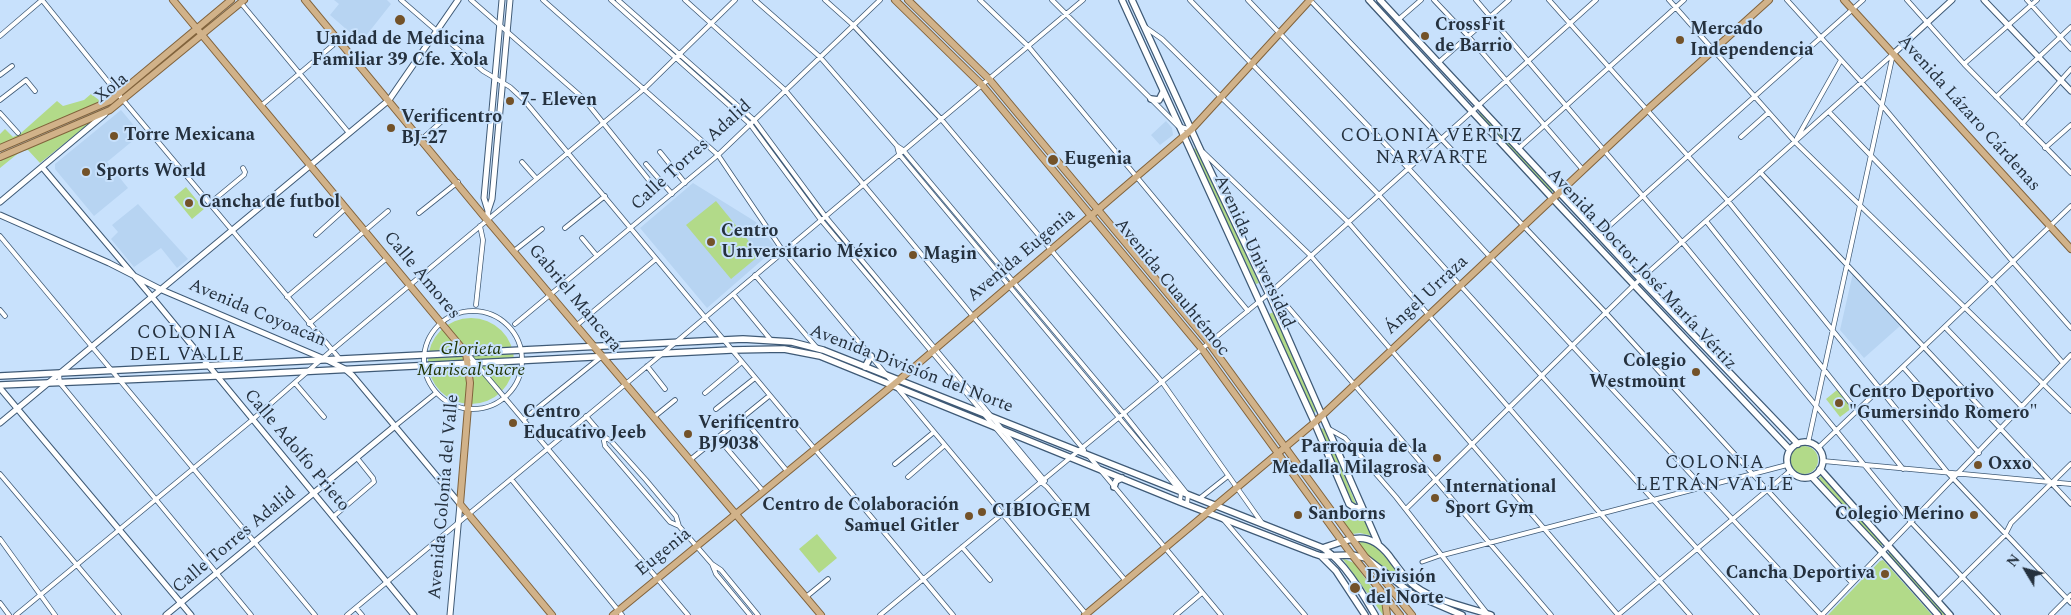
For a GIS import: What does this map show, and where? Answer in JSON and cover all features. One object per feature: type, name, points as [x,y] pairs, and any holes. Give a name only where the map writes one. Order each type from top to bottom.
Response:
[{"type":"main road","name":"Calle Amores","points":[[173,0],[466,352]]},
{"type":"main road","name":"Xola","points":[[110,110],[120,97],[196,28],[231,0]]},
{"type":"main road","name":"Gabriel Mancera","points":[[305,0],[458,182],[514,252],[821,615]]},
{"type":"main road","name":"Avenida Cuauhtémoc","points":[[895,0],[982,85],[1202,349],[1342,542],[1400,615]]},
{"type":"main road","name":"Avenida Cuauhtémoc","points":[[908,0],[989,79],[1100,209],[1209,343],[1366,558],[1412,615]]},
{"type":"main road","name":"Avenida Universidad","points":[[1122,0],[1183,138],[1260,302],[1349,504],[1355,508],[1361,507]]},
{"type":"main road","name":"Avenida Universidad","points":[[1132,0],[1270,296],[1378,543]]},
{"type":"main road","name":"Avenida Eugenia","points":[[735,514],[933,351],[1183,138],[1310,0]]},
{"type":"main road","name":"Avenida Doctor José María Vértiz","points":[[1369,0],[1790,450]]},
{"type":"main road","name":"Avenida Doctor José María Vértiz","points":[[1380,0],[1640,279],[1798,444]]},
{"type":"main road","points":[[1559,192],[1769,0]]},
{"type":"main road","name":"Avenida Lázaro Cárdenas","points":[[1844,0],[2071,249]]},
{"type":"main road","name":"Xola","points":[[120,97],[202,35],[243,1]]},
{"type":"main road","points":[[1152,99],[1159,100],[1163,92]]},
{"type":"main road","points":[[0,148],[120,97]]},
{"type":"main road","points":[[0,157],[110,110]]},
{"type":"main road","name":"Ángel Urraza","points":[[1314,422],[1559,192]]},
{"type":"main road","name":"Avenida División del Norte","points":[[0,376],[321,359],[329,361],[466,352],[770,339],[818,348],[886,375],[896,382],[992,425],[1180,502],[1321,556],[1352,555],[1366,558],[1411,592],[1462,615]]},
{"type":"main road","name":"Avenida División del Norte","points":[[0,386],[772,348],[807,352],[896,382],[1080,450],[1088,455],[1323,548]]},
{"type":"main road","name":"Avenida Colonia del Valle","points":[[460,504],[471,362],[466,352]]},
{"type":"main road","points":[[865,367],[871,356]]},
{"type":"main road","points":[[1086,615],[1214,505],[1286,448],[1314,422]]},
{"type":"main road","points":[[1808,442],[1818,448],[1823,462],[1820,469],[1812,477],[1798,477],[1790,471],[1787,460],[1790,450],[1798,444],[1808,442]]},
{"type":"main road","points":[[1820,469],[1950,615]]},
{"type":"main road","points":[[1812,477],[1938,615]]},
{"type":"main road","points":[[1114,488],[1116,481],[1122,478]]},
{"type":"main road","name":"Avenida Coyoacán","points":[[460,504],[552,615]]},
{"type":"main road","name":"Eugenia","points":[[618,613],[657,578],[735,514]]},
{"type":"main road","points":[[1323,548],[1353,539],[1370,539],[1387,551],[1405,576],[1416,587],[1427,594],[1489,615]]},
{"type":"main road","points":[[1323,548],[1343,566],[1375,615]]},
{"type":"main road","points":[[1321,556],[1336,571],[1365,615]]},
{"type":"main road","points":[[1384,596],[1387,615]]},
{"type":"street","points":[[0,36],[42,0],[120,97],[331,351],[341,360]]},
{"type":"street","points":[[401,0],[483,72],[502,81],[523,99],[953,615]]},
{"type":"street","points":[[0,424],[389,100],[458,0]]},
{"type":"street","points":[[471,0],[575,90],[656,189]]},
{"type":"street","points":[[488,220],[488,211],[484,198],[502,0]]},
{"type":"street","points":[[488,211],[492,199],[510,0]]},
{"type":"street","points":[[543,0],[718,155],[783,251],[886,375]]},
{"type":"street","points":[[611,0],[754,120],[825,216],[879,281],[981,413],[1043,480]]},
{"type":"street","points":[[618,0],[750,124],[820,220],[992,417],[1125,580]]},
{"type":"street","points":[[685,0],[785,90],[973,317],[1080,450]]},
{"type":"street","points":[[16,615],[252,420],[308,370],[644,88],[735,0]]},
{"type":"street","points":[[755,0],[820,57],[897,146],[904,150],[1005,270],[1012,284],[1064,352],[1181,492],[1180,502]]},
{"type":"street","points":[[825,0],[853,25],[941,120],[1162,382],[1264,525]]},
{"type":"street","name":"Calle Torres Adalid","points":[[516,324],[718,155],[880,0]]},
{"type":"street","points":[[980,0],[1028,46],[1248,311]]},
{"type":"street","points":[[1052,0],[1178,126],[1191,130]]},
{"type":"street","points":[[347,615],[705,318],[1083,0]]},
{"type":"street","points":[[1190,0],[1378,194],[1757,615]]},
{"type":"street","points":[[1248,0],[1408,168],[1821,615],[2002,430],[2071,355]]},
{"type":"street","points":[[1310,0],[1605,312],[1852,583]]},
{"type":"street","points":[[1398,20],[1421,0]]},
{"type":"street","points":[[1434,0],[1468,36],[1583,170]]},
{"type":"street","points":[[1476,0],[1643,195],[1911,522],[1998,615]]},
{"type":"street","points":[[1438,63],[1509,0]]},
{"type":"street","points":[[1549,0],[1728,201],[1948,473],[2071,603]]},
{"type":"street","points":[[883,614],[1209,343],[1248,311],[1270,296],[1310,255],[1596,0]]},
{"type":"street","points":[[1669,0],[1794,142],[2071,411]]},
{"type":"street","points":[[1518,149],[1684,0]]},
{"type":"street","points":[[1787,0],[1881,104],[2013,262],[2071,328]]},
{"type":"street","points":[[1599,235],[1863,0]]},
{"type":"street","points":[[1907,0],[1964,64],[2071,173]]},
{"type":"street","points":[[1406,509],[1634,284],[1829,112],[1952,0]]},
{"type":"street","points":[[1984,0],[2071,91]]},
{"type":"street","points":[[2027,0],[2071,49]]},
{"type":"street","points":[[1964,64],[2037,0]]},
{"type":"street","points":[[243,1],[349,133]]},
{"type":"street","points":[[1144,26],[1162,38],[1348,222],[1690,615]]},
{"type":"street","points":[[1996,97],[2071,27]]},
{"type":"street","points":[[262,105],[334,44],[335,36]]},
{"type":"street","points":[[1808,442],[1893,54]]},
{"type":"street","points":[[1794,142],[1841,60]]},
{"type":"street","points":[[0,75],[12,66]]},
{"type":"street","points":[[2022,124],[2071,69]]},
{"type":"street","points":[[0,100],[26,80],[35,90]]},
{"type":"street","name":"Xola","points":[[0,202],[110,110]]},
{"type":"street","points":[[1829,112],[1992,282],[2063,364]]},
{"type":"street","points":[[0,113],[18,133]]},
{"type":"street","points":[[1741,137],[1768,113]]},
{"type":"street","points":[[422,139],[441,122]]},
{"type":"street","points":[[2045,148],[2070,128]]},
{"type":"street","points":[[897,146],[899,154],[1000,275],[1012,284],[1124,414],[1188,495],[1187,504]]},
{"type":"street","points":[[1200,149],[1310,255],[1618,615],[1790,471]]},
{"type":"street","points":[[660,152],[685,183]]},
{"type":"street","points":[[522,162],[536,178]]},
{"type":"street","points":[[646,164],[672,194]]},
{"type":"street","name":"Calle Adolfo Prieto","points":[[42,167],[152,297],[414,615]]},
{"type":"street","points":[[209,204],[244,175],[243,168]]},
{"type":"street","points":[[785,172],[790,168]]},
{"type":"street","points":[[1760,172],[2071,504]]},
{"type":"street","points":[[418,213],[458,182]]},
{"type":"street","points":[[565,228],[605,196]]},
{"type":"street","points":[[806,200],[811,196]]},
{"type":"street","points":[[1818,448],[2071,206]]},
{"type":"street","points":[[316,235],[346,208]]},
{"type":"street","points":[[287,297],[388,211]]},
{"type":"street","name":"Avenida Coyoacán","points":[[0,215],[109,263],[162,290],[321,359]]},
{"type":"street","points":[[953,218],[958,215]]},
{"type":"street","points":[[1706,221],[1903,469]]},
{"type":"street","points":[[476,305],[483,240],[480,226]]},
{"type":"street","points":[[514,252],[542,229]]},
{"type":"street","points":[[0,236],[91,348],[315,615]]},
{"type":"street","points":[[582,238],[597,256]]},
{"type":"street","points":[[109,263],[115,258],[116,254]]},
{"type":"street","points":[[309,324],[387,258]]},
{"type":"street","points":[[577,325],[656,259]]},
{"type":"street","points":[[1000,275],[1005,270]]},
{"type":"street","points":[[755,275],[818,348]]},
{"type":"street","points":[[874,284],[879,281]]},
{"type":"street","points":[[733,294],[770,339]]},
{"type":"street","points":[[1270,296],[1288,307],[1353,386],[1551,615]]},
{"type":"street","points":[[0,310],[5,316]]},
{"type":"street","points":[[470,311],[483,312],[495,316],[506,323],[517,338],[521,350],[522,360],[517,381],[505,397],[487,407],[468,409],[447,402],[436,393],[426,375],[424,355],[430,337],[440,323],[460,313],[470,311]]},
{"type":"street","points":[[1944,327],[2022,407]]},
{"type":"street","points":[[1064,352],[1069,348]]},
{"type":"street","points":[[329,361],[332,355],[331,351]]},
{"type":"street","points":[[524,419],[602,356]]},
{"type":"street","name":"Avenida Coyoacán","points":[[329,361],[345,369],[353,376],[460,504]]},
{"type":"street","points":[[471,362],[524,419],[688,615]]},
{"type":"street","points":[[705,393],[742,362]]},
{"type":"street","points":[[647,366],[665,389]]},
{"type":"street","points":[[1903,367],[1979,453]]},
{"type":"street","points":[[59,374],[60,383],[251,615]]},
{"type":"street","points":[[716,409],[755,378]]},
{"type":"street","points":[[896,382],[934,432],[1086,615]]},
{"type":"street","points":[[295,383],[324,417]]},
{"type":"street","points":[[0,386],[118,530],[191,615]]},
{"type":"street","name":"Calle Torres Adalid","points":[[166,615],[436,393]]},
{"type":"street","points":[[690,460],[769,396]]},
{"type":"street","points":[[654,417],[675,400]]},
{"type":"street","points":[[586,416],[602,436],[605,446],[670,522],[679,526]]},
{"type":"street","points":[[743,418],[787,471]]},
{"type":"street","points":[[1329,429],[1345,438],[1406,509],[1489,615]]},
{"type":"street","points":[[895,464],[934,432]]},
{"type":"street","points":[[602,436],[611,441],[646,480],[676,516],[679,526],[712,564],[721,570],[758,615]]},
{"type":"street","points":[[718,438],[763,491]]},
{"type":"street","points":[[908,477],[945,445]]},
{"type":"street","points":[[1088,455],[1221,615]]},
{"type":"street","points":[[333,517],[374,482],[357,458]]},
{"type":"street","points":[[1823,462],[2071,484]]},
{"type":"street","points":[[1938,601],[2005,535],[2011,523],[2071,464]]},
{"type":"street","points":[[1422,562],[1652,499],[1787,465]]},
{"type":"street","points":[[0,474],[119,615]]},
{"type":"street","points":[[1199,499],[1228,476]]},
{"type":"street","points":[[511,479],[618,613]]},
{"type":"street","points":[[639,486],[646,480]]},
{"type":"street","name":"Avenida Colonia del Valle","points":[[450,615],[460,504]]},
{"type":"street","points":[[1222,518],[1305,615]]},
{"type":"street","points":[[0,540],[55,615]]},
{"type":"street","points":[[962,547],[990,580]]},
{"type":"street","points":[[712,564],[716,574],[750,615],[754,610]]},
{"type":"street","points":[[806,597],[828,579]]},
{"type":"street","points":[[1176,615],[1202,592]]},
{"type":"street","points":[[2051,615],[2071,595]]},
{"type":"street","points":[[0,603],[8,615]]},
{"type":"street","points":[[356,608],[362,615]]},
{"type":"shaded area","points":[[334,0],[387,0],[391,4],[361,42],[330,15],[339,4]]},
{"type":"shaded area","points":[[121,110],[141,134],[107,162],[128,188],[94,216],[55,169],[55,164]]},
{"type":"shaded area","points":[[1166,121],[1172,128],[1173,135],[1160,145],[1151,135]]},
{"type":"shaded area","name":"Centro Universitario México","points":[[693,183],[756,222],[776,248],[707,308],[640,228]]},
{"type":"shaded area","points":[[138,204],[188,259],[177,268],[161,248],[134,267],[111,239],[118,232],[112,225]]},
{"type":"shaded area","points":[[1853,273],[1900,326],[1864,358],[1840,330]]},
{"type":"green space","points":[[91,94],[99,100],[108,94],[111,98],[0,147],[0,134],[5,129],[13,137],[21,133],[57,101],[63,106],[84,100]]},
{"type":"green space","points":[[1482,111],[1555,189],[1551,193],[1478,115]]},
{"type":"green space","points":[[99,116],[40,163],[28,150],[21,151],[0,168],[0,158]]},
{"type":"green space","points":[[1191,147],[1198,150],[1259,283],[1256,284]]},
{"type":"green space","name":"Cancha de futbol","points":[[186,187],[204,209],[192,219],[174,197]]},
{"type":"green space","points":[[716,201],[760,255],[731,279],[686,225]]},
{"type":"green space","points":[[1274,312],[1316,411],[1313,414],[1269,314]]},
{"type":"green space","name":"Glorieta Mariscal Sucre","points":[[471,318],[487,321],[495,325],[507,337],[511,345],[514,361],[511,377],[507,385],[495,397],[487,401],[471,404],[455,401],[447,397],[435,385],[431,377],[428,361],[431,345],[435,337],[447,325],[455,321]]},
{"type":"green space","name":"Centro Deportivo \"Gumersindo Romero\"","points":[[1837,390],[1852,408],[1840,417],[1826,399]]},
{"type":"green space","points":[[1320,428],[1325,429],[1356,504],[1353,504]]},
{"type":"green space","points":[[1804,446],[1814,450],[1818,460],[1814,470],[1804,474],[1794,470],[1790,460],[1794,450]]},
{"type":"green space","points":[[1821,476],[1883,544],[1881,546],[1818,479]]},
{"type":"green space","points":[[1359,511],[1373,536],[1360,533],[1352,534],[1342,520],[1351,512]]},
{"type":"green space","points":[[817,534],[837,558],[819,573],[799,549]]},
{"type":"green space","points":[[1366,541],[1375,545],[1412,588],[1366,555],[1357,543]]},
{"type":"green space","points":[[1891,551],[1947,615],[1942,615],[1888,555]]},
{"type":"green space","points":[[1342,558],[1354,563],[1382,602],[1383,615]]},
{"type":"green space","points":[[1883,560],[1932,615],[1828,615],[1880,561]]},
{"type":"place","name":"Unidad de Medicina Familiar 39 Cfe. Xola","points":[[400,20]]},
{"type":"place","name":"CrossFit de Barrio","points":[[1425,36]]},
{"type":"place","name":"Mercado Independencia","points":[[1680,40]]},
{"type":"place","name":"7- Eleven","points":[[510,101]]},
{"type":"place","name":"Verificentro BJ-27","points":[[391,128]]},
{"type":"place","name":"Torre Mexicana","points":[[114,136]]},
{"type":"place","name":"Eugenia","points":[[1053,160]]},
{"type":"place","name":"Sports World","points":[[86,172]]},
{"type":"place","name":"Cancha de futbol","points":[[189,203]]},
{"type":"place","name":"Centro Universitario México","points":[[711,242]]},
{"type":"place","name":"Magin","points":[[913,255]]},
{"type":"place","name":"Colegio Westmount","points":[[1696,372]]},
{"type":"place","name":"Centro Deportivo \"Gumersindo Romero\"","points":[[1839,403]]},
{"type":"place","name":"Centro Educativo Jeeb","points":[[513,423]]},
{"type":"place","name":"Verificentro BJ9038","points":[[688,434]]},
{"type":"place","name":"Parroquia de la Medalla Milagrosa","points":[[1437,458]]},
{"type":"place","name":"Oxxo","points":[[1978,465]]},
{"type":"place","name":"International Sport Gym","points":[[1435,498]]},
{"type":"place","name":"CIBIOGEM","points":[[982,512]]},
{"type":"place","name":"Sanborns","points":[[1298,515]]},
{"type":"place","name":"Colegio Merino","points":[[1974,515]]},
{"type":"place","name":"Centro de Colaboración Samuel Gitler","points":[[969,516]]},
{"type":"place","name":"Cancha Deportiva","points":[[1885,574]]},
{"type":"place","name":"División del Norte","points":[[1355,588]]},
{"type":"district","name":"COLONIA VÉRTIZ NARVARTE","points":[[1432,148]]},
{"type":"district","name":"COLONIA DEL VALLE","points":[[187,345]]},
{"type":"district","name":"COLONIA LETRÁN VALLE","points":[[1715,475]]}]
